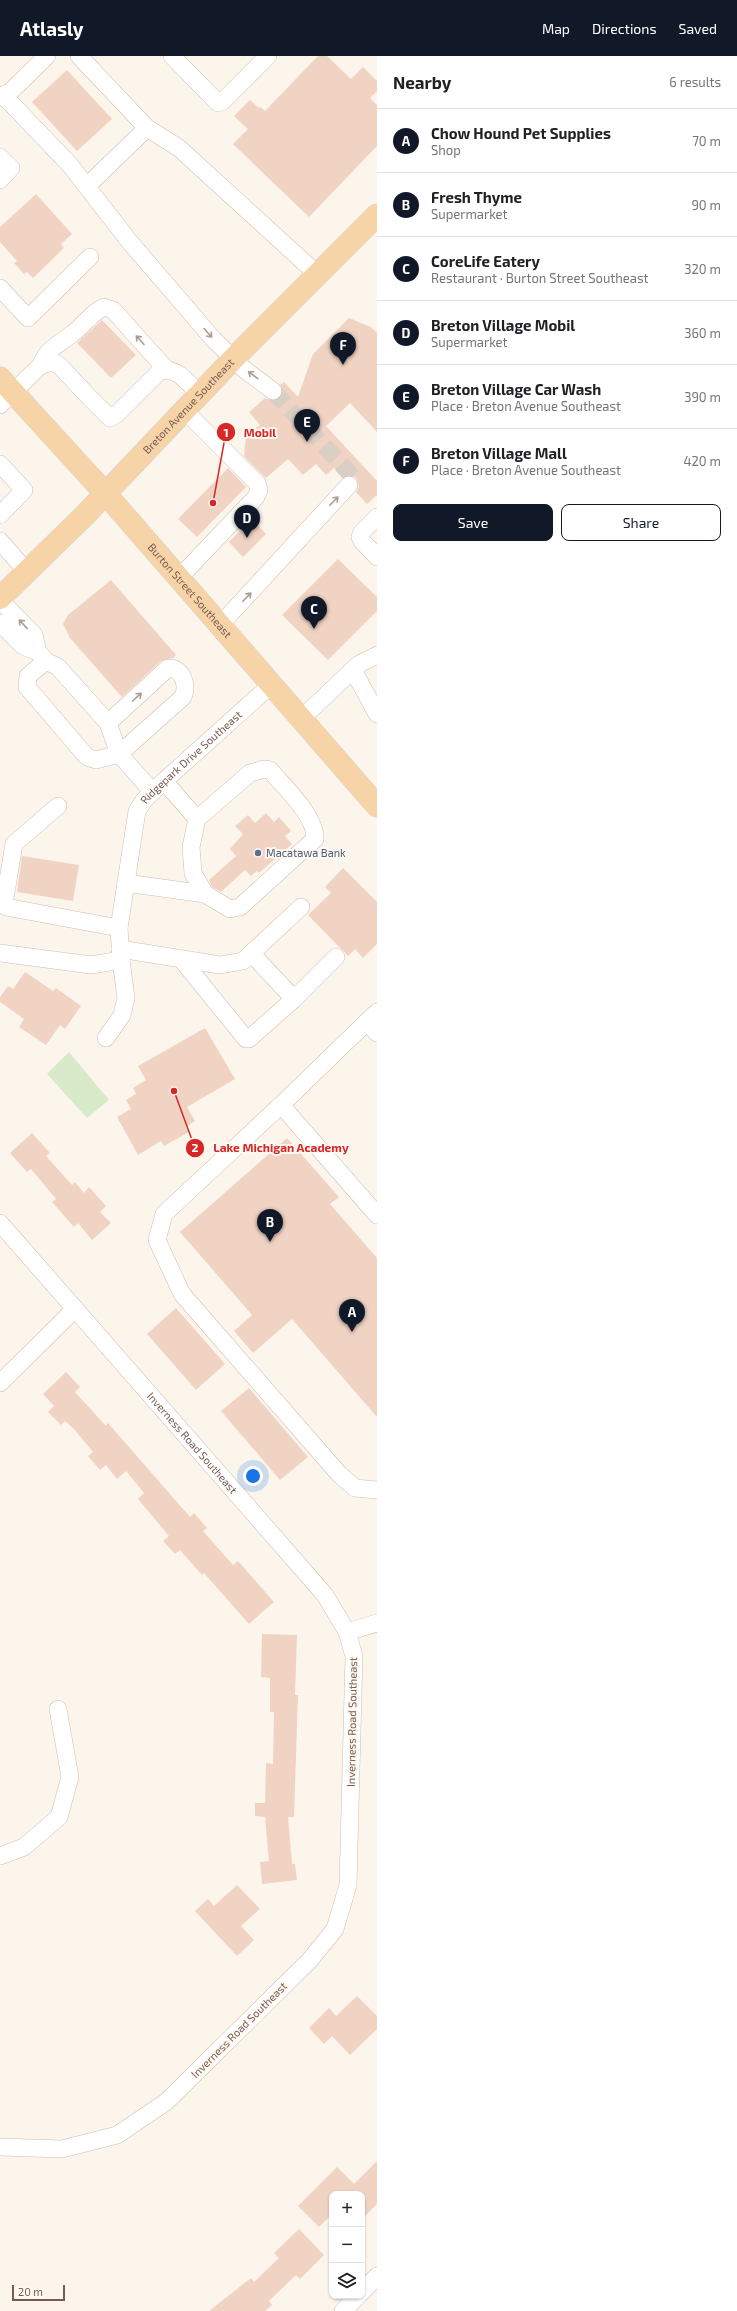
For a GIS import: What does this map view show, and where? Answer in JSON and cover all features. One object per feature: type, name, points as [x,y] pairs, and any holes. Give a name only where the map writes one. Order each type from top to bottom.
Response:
[{"type":"main road","name":"Breton Avenue Southeast","points":[[0,599],[105,494],[199,394],[377,214]]},
{"type":"main road","name":"Burton Street Southeast","points":[[4,392],[105,494],[377,806]]},
{"type":"street","points":[[47,56],[10,92],[1,96],[70,165],[129,241],[184,307],[234,358],[273,391]]},
{"type":"street","points":[[79,56],[147,128],[179,148],[318,275]]},
{"type":"street","points":[[172,56],[218,103],[223,101],[268,56]]},
{"type":"street","points":[[87,186],[147,128]]},
{"type":"street","points":[[0,157],[11,168],[0,180]]},
{"type":"street","points":[[0,288],[28,318],[90,257]]},
{"type":"street","points":[[41,365],[44,356],[50,350],[104,307],[113,310],[166,369],[180,375],[199,394]]},
{"type":"street","points":[[4,392],[41,365],[53,362],[60,366],[110,418],[117,414],[160,371],[166,369]]},
{"type":"street","points":[[178,579],[256,497],[259,490],[257,482],[184,410]]},
{"type":"street","points":[[0,464],[24,490],[0,515]]},
{"type":"street","points":[[220,625],[349,485]]},
{"type":"street","points":[[377,518],[362,532],[360,537],[377,557]]},
{"type":"street","points":[[0,541],[27,572]]},
{"type":"street","points":[[0,599],[34,635],[42,656]]},
{"type":"street","points":[[0,623],[23,646],[58,666],[108,723],[119,754],[197,819]]},
{"type":"street","points":[[301,719],[360,664],[377,655]]},
{"type":"street","points":[[42,656],[28,676],[27,687],[87,757],[96,760],[119,754],[183,697],[186,687],[183,676],[175,669],[168,668],[108,723]]},
{"type":"street","points":[[353,670],[377,714]]},
{"type":"street","name":"Ridgepark Drive Southeast","points":[[106,1038],[122,1016],[126,998],[120,955],[119,928],[134,820],[141,805],[158,786],[271,685]]},
{"type":"street","points":[[126,883],[205,894],[230,909],[240,907],[314,839],[315,831],[312,820],[270,770],[257,770],[250,773],[197,819],[191,859],[193,873],[205,894]]},
{"type":"street","points":[[58,806],[14,844],[4,904],[6,907],[119,928]]},
{"type":"street","points":[[0,953],[91,965],[120,955],[181,959],[220,965],[243,961],[301,907]]},
{"type":"street","points":[[251,953],[294,999]]},
{"type":"street","points":[[181,959],[246,1039],[249,1039],[294,999],[336,957]]},
{"type":"street","points":[[374,1022],[281,1105],[164,1214],[157,1240],[182,1294],[339,1474],[355,1488],[377,1490]]},
{"type":"street","points":[[281,1105],[377,1215]]},
{"type":"street","name":"Inverness Road Southeast","points":[[0,1223],[325,1595],[347,1632],[354,1656],[348,1885],[335,1929],[309,1961],[166,2102],[117,2135],[62,2148],[0,2147]]},
{"type":"street","points":[[0,1383],[75,1309]]},
{"type":"street","points":[[347,1632],[377,1623]]},
{"type":"street","points":[[0,1856],[24,1847],[59,1817],[70,1777],[58,1709]]},
{"type":"street","points":[[365,2289],[377,2276]]},
{"type":"street","points":[[343,2311],[355,2299]]},
{"type":"green space","points":[[69,1052],[109,1100],[87,1118],[47,1074]]},
{"type":"building","points":[[318,56],[327,56],[351,79],[363,67],[377,81],[377,91],[370,98],[377,105],[377,146],[309,217],[233,144],[248,129],[234,116],[250,100],[265,111]]},
{"type":"building","points":[[67,70],[112,119],[77,151],[32,102]]},
{"type":"building","points":[[36,194],[72,234],[61,244],[64,248],[33,278],[27,272],[24,274],[14,263],[17,261],[0,242],[0,227]]},
{"type":"building","points":[[349,318],[371,327],[377,333],[377,432],[350,403],[326,426],[377,481],[377,495],[367,504],[356,492],[359,487],[356,478],[351,475],[343,478],[334,468],[326,475],[316,464],[303,475],[288,459],[266,478],[244,456],[246,436],[260,425],[249,412],[265,398],[272,401],[281,397],[283,392],[280,385],[284,382],[298,397],[313,354]]},
{"type":"building","points":[[102,320],[136,355],[111,378],[77,343]]},
{"type":"building","points":[[228,468],[246,487],[197,537],[178,519]]},
{"type":"building","points":[[252,519],[266,534],[243,557],[229,542]]},
{"type":"building","points":[[338,559],[377,597],[377,611],[328,660],[282,615]]},
{"type":"building","points":[[111,580],[176,655],[173,658],[161,661],[122,697],[70,638],[63,624],[68,615]]},
{"type":"building","name":"Macatawa Bank","points":[[266,813],[274,822],[279,817],[291,831],[285,836],[292,844],[259,873],[257,871],[251,876],[245,870],[221,892],[212,887],[209,880],[236,856],[230,849],[243,834],[235,826],[248,815],[255,823]]},
{"type":"building","points":[[22,856],[79,865],[73,901],[17,892]]},
{"type":"building","points":[[343,868],[377,902],[377,944],[363,958],[355,949],[348,956],[308,915],[331,893],[325,887]]},
{"type":"building","points":[[25,972],[53,991],[56,988],[81,1006],[65,1029],[60,1025],[46,1045],[19,1027],[24,1019],[0,1002],[0,997],[8,986],[13,989]]},
{"type":"building","points":[[205,1028],[235,1079],[187,1107],[195,1121],[186,1127],[189,1132],[164,1146],[161,1141],[138,1155],[117,1117],[131,1109],[126,1100],[136,1094],[133,1088],[146,1080],[138,1066]]},
{"type":"building","points":[[32,1133],[50,1153],[46,1156],[72,1185],[75,1182],[84,1193],[89,1187],[106,1206],[100,1212],[111,1223],[92,1240],[78,1223],[74,1227],[52,1202],[56,1199],[31,1169],[27,1172],[10,1153]]},
{"type":"building","points":[[287,1138],[339,1197],[330,1204],[377,1258],[377,1417],[292,1319],[253,1353],[234,1331],[252,1315],[180,1232]]},
{"type":"building","points":[[176,1308],[225,1364],[196,1390],[147,1334]]},
{"type":"building","points":[[66,1372],[80,1387],[75,1392],[106,1426],[108,1423],[190,1517],[194,1513],[207,1528],[203,1531],[233,1565],[238,1561],[274,1602],[249,1624],[204,1573],[202,1575],[180,1550],[175,1554],[163,1541],[169,1536],[138,1499],[144,1493],[126,1471],[117,1479],[106,1465],[100,1470],[88,1456],[93,1452],[74,1429],[65,1421],[61,1425],[48,1412],[54,1406],[43,1394]]},
{"type":"building","points":[[249,1388],[308,1457],[280,1480],[221,1411]]},
{"type":"building","points":[[262,1634],[297,1635],[295,1695],[298,1695],[294,1817],[288,1817],[292,1864],[295,1864],[297,1880],[262,1884],[260,1862],[269,1861],[265,1817],[255,1816],[255,1803],[265,1803],[266,1763],[273,1764],[274,1712],[270,1712],[270,1678],[261,1677]]},
{"type":"building","points":[[237,1885],[260,1909],[241,1926],[254,1940],[237,1956],[195,1911],[208,1899],[214,1906]]},
{"type":"building","points":[[357,1996],[377,2016],[377,2029],[350,2055],[332,2036],[324,2044],[309,2028],[329,2008],[336,2016]]},
{"type":"building","points":[[377,2161],[377,2204],[365,2216],[365,2191],[329,2191],[329,2217],[319,2227],[298,2206],[337,2167],[354,2184]]},
{"type":"building","points":[[299,2229],[324,2255],[300,2279],[296,2275],[269,2301],[272,2305],[265,2311],[209,2311],[251,2278],[254,2282],[279,2258],[274,2253]]},
{"type":"tunnel","points":[[273,391],[355,479],[349,485]]},
{"type":"place","name":"Breton Village Mall","points":[[343,365]]},
{"type":"place","name":"Breton Village Car Wash","points":[[307,442]]},
{"type":"place","name":"Mobil","points":[[213,503]]},
{"type":"place","name":"Breton Village Mobil","points":[[247,538]]},
{"type":"place","name":"CoreLife Eatery","points":[[314,629]]},
{"type":"place","name":"Macatawa Bank","points":[[258,853]]},
{"type":"place","name":"Lake Michigan Academy","points":[[174,1091]]},
{"type":"place","name":"Fresh Thyme","points":[[270,1242]]},
{"type":"place","name":"Chow Hound Pet Supplies","points":[[352,1332]]}]
